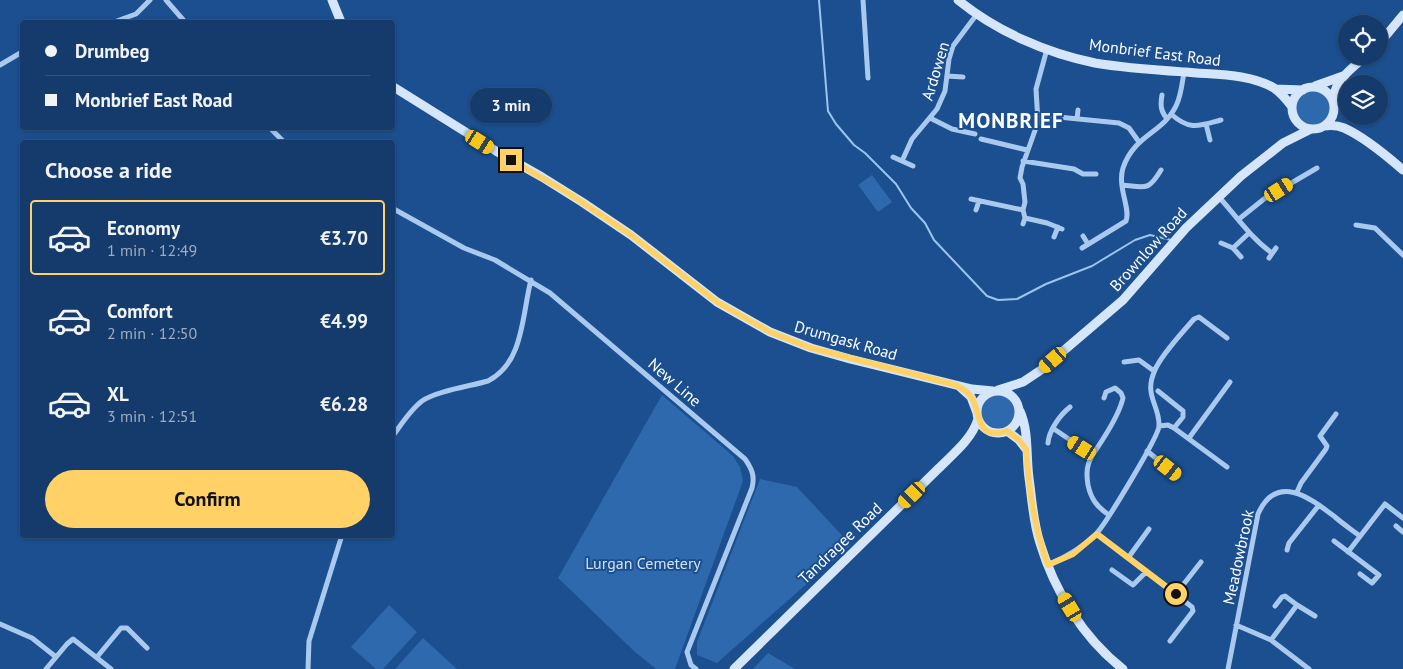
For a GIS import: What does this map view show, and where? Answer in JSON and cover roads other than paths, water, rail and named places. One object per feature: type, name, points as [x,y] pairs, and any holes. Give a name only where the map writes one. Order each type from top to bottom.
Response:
[{"type":"street","points":[[120,20],[136,14],[150,0]]},
{"type":"street","points":[[166,0],[183,20]]},
{"type":"street","points":[[332,0],[340,20]]},
{"type":"street","points":[[863,0],[868,78]]},
{"type":"street","name":"Monbrief East Road","points":[[958,0],[976,14],[1017,37],[1047,49],[1100,64],[1245,78],[1275,89],[1292,107]]},
{"type":"street","name":"Ardowen","points":[[902,161],[912,139],[937,109],[943,97],[953,46],[976,14]]},
{"type":"street","points":[[1388,33],[1403,15]]},
{"type":"street","points":[[1023,224],[1025,218],[1023,210],[1025,194],[1020,178],[1023,161],[1036,130],[1038,114],[1036,89],[1047,49]]},
{"type":"street","points":[[0,65],[20,53]]},
{"type":"street","points":[[1345,75],[1355,65]]},
{"type":"street","points":[[1082,248],[1126,221],[1128,215],[1122,185],[1122,170],[1132,150],[1139,142],[1171,114],[1180,96],[1184,72]]},
{"type":"street","points":[[947,76],[963,78]]},
{"type":"street","points":[[1338,79],[1308,88],[1294,99],[1292,107],[1294,117],[1301,125],[1311,129],[1335,125],[1343,128],[1371,145],[1403,170]]},
{"type":"street","points":[[1338,84],[1335,88],[1333,99],[1334,111],[1343,128]]},
{"type":"street","name":"Drumgask Road","points":[[395,88],[582,202],[631,235],[717,302],[770,332],[811,348],[956,385],[996,391]]},
{"type":"street","points":[[1275,89],[1322,89],[1333,99]]},
{"type":"street","points":[[1162,95],[1161,111],[1167,119]]},
{"type":"street","points":[[1077,119],[1078,110]]},
{"type":"street","points":[[1324,126],[1331,120],[1334,111]]},
{"type":"street","points":[[1038,114],[1120,123],[1129,128],[1139,142]]},
{"type":"street","points":[[1171,114],[1180,122],[1191,126],[1221,120]]},
{"type":"street","name":"Brownlow Road","points":[[1017,401],[1023,387],[1034,375],[1123,300],[1169,247],[1218,196],[1283,142],[1292,131],[1294,117]]},
{"type":"street","points":[[930,118],[952,129],[975,134]]},
{"type":"street","points":[[1206,124],[1210,140]]},
{"type":"street","name":"Brownlow Road","points":[[1283,142],[1311,129]]},
{"type":"street","points":[[272,130],[282,140]]},
{"type":"street","points":[[967,141],[969,133]]},
{"type":"street","points":[[981,139],[1027,150]]},
{"type":"street","points":[[893,157],[912,166]]},
{"type":"street","points":[[1023,161],[1074,169],[1083,174],[1096,174]]},
{"type":"street","points":[[1240,219],[1264,199],[1316,168]]},
{"type":"street","points":[[1122,185],[1148,186],[1154,182],[1161,170]]},
{"type":"street","points":[[1218,196],[1240,219],[1249,233],[1270,256],[1276,248]]},
{"type":"street","points":[[971,199],[1023,210]]},
{"type":"street","points":[[976,210],[978,201]]},
{"type":"street","name":"New Line","points":[[395,210],[464,248],[495,260],[550,292],[745,459],[752,468],[754,478],[752,488],[687,652],[691,665]]},
{"type":"street","points":[[1025,218],[1060,228],[1054,237]]},
{"type":"street","points":[[1356,226],[1375,228],[1403,255]]},
{"type":"street","points":[[1233,248],[1249,233]]},
{"type":"street","points":[[1082,236],[1088,244]]},
{"type":"street","points":[[1221,243],[1233,248],[1241,258]]},
{"type":"street","points":[[395,433],[408,415],[423,400],[433,395],[496,378],[518,345],[525,301],[531,280]]},
{"type":"street","points":[[1048,565],[1073,554],[1097,534],[1147,451],[1159,426],[1150,390],[1154,371],[1158,364],[1194,319],[1200,317],[1227,338]]},
{"type":"street","points":[[1124,362],[1139,360],[1154,371]]},
{"type":"street","name":"Brownlow Road","points":[[996,391],[1013,386],[1034,375]]},
{"type":"street","points":[[1189,438],[1230,382]]},
{"type":"street","points":[[956,385],[972,398],[981,425],[990,432],[1002,433],[1007,431],[1015,424],[1020,410]]},
{"type":"street","points":[[1104,398],[1106,392],[1114,388],[1121,392],[1123,398],[1102,440],[1087,464],[1086,476],[1094,502],[1109,515]]},
{"type":"street","points":[[977,416],[980,400],[984,396],[996,391],[1009,393],[1017,401],[1026,426],[1026,449],[1035,525],[1048,565],[1062,595],[1077,620],[1095,643],[1123,669]]},
{"type":"street","points":[[1158,391],[1183,411],[1182,417],[1174,428]]},
{"type":"street","points":[[1048,443],[1049,436],[1062,413],[1070,407]]},
{"type":"street","points":[[1336,414],[1320,436],[1327,446],[1326,449],[1301,483],[1298,492],[1319,505],[1360,536]]},
{"type":"street","name":"Tandragee Road","points":[[734,669],[967,439],[975,428],[977,416]]},
{"type":"street","points":[[1159,426],[1168,425],[1174,428],[1227,467]]},
{"type":"street","points":[[1054,429],[1092,454]]},
{"type":"street","points":[[1007,431],[1019,440],[1026,449]]},
{"type":"street","name":"Tandragee Road","points":[[967,439],[990,432]]},
{"type":"street","points":[[1147,451],[1178,476]]},
{"type":"street","name":"Meadowbrook","points":[[1228,669],[1258,514],[1263,503],[1277,493],[1298,492]]},
{"type":"street","points":[[1348,552],[1385,504],[1403,518]]},
{"type":"street","points":[[1288,550],[1289,543],[1319,505]]},
{"type":"street","points":[[1396,526],[1403,532]]},
{"type":"street","points":[[1128,558],[1149,529]]},
{"type":"street","points":[[1097,534],[1192,607],[1193,611],[1170,641]]},
{"type":"street","points":[[308,669],[309,641],[341,538]]},
{"type":"street","points":[[1334,541],[1378,575],[1372,583],[1360,574]]},
{"type":"street","points":[[1176,594],[1201,562]]},
{"type":"street","points":[[1112,570],[1133,585],[1146,572]]},
{"type":"street","points":[[1275,606],[1285,596],[1315,616]]},
{"type":"street","points":[[1271,640],[1297,605]]},
{"type":"street","points":[[0,624],[32,638],[56,657]]},
{"type":"street","name":"Meadowbrook","points":[[1236,625],[1271,640],[1309,669]]},
{"type":"street","points":[[97,657],[124,627],[147,648]]},
{"type":"street","points":[[46,669],[72,639],[111,669]]},
{"type":"street","points":[[685,669],[691,665],[696,669]]},
{"type":"waterway","points":[[819,0],[828,111],[836,124],[854,145],[865,153],[896,184],[911,208],[925,223],[934,240],[987,296],[998,300],[1017,299],[1046,284],[1092,266],[1135,240],[1150,235],[1171,240]]},
{"type":"district","name":"MONBRIEF","points":[[1011,121]]},
{"type":"park label","name":"Lurgan Cemetery","points":[[643,563]]}]
